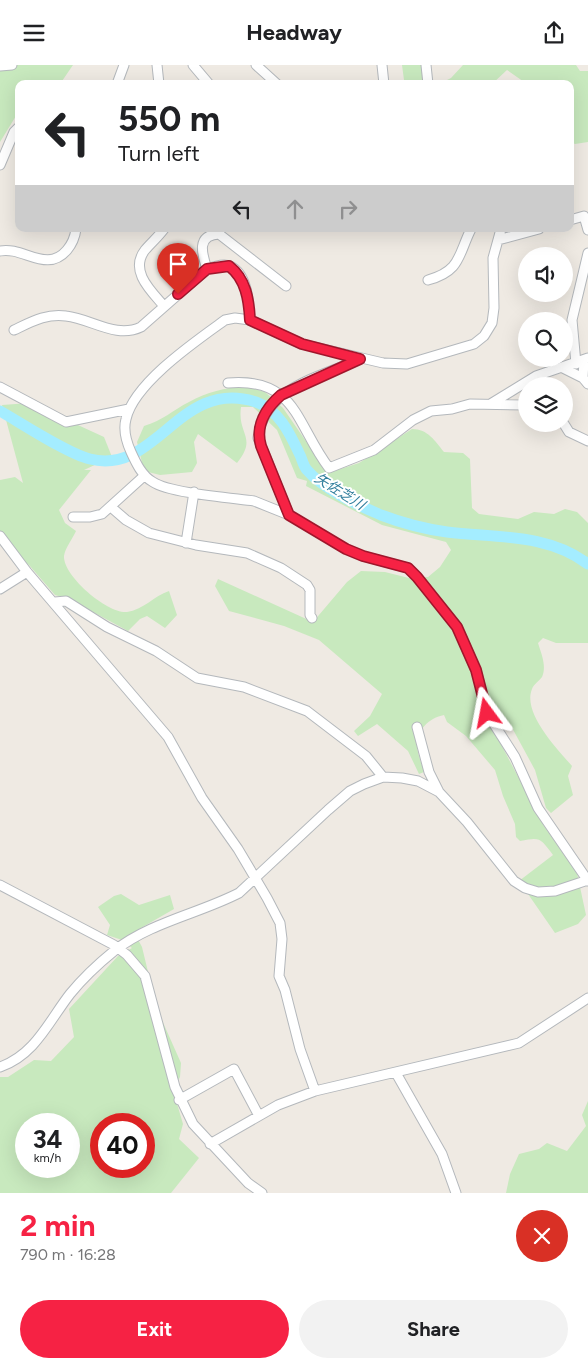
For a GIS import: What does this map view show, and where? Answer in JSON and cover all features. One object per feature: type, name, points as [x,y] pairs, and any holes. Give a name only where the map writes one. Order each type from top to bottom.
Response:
[{"type":"street","points":[[0,66],[12,65]]},
{"type":"street","points":[[118,80],[124,65]]},
{"type":"street","points":[[158,65],[159,80]]},
{"type":"street","points":[[193,65],[206,80]]},
{"type":"street","points":[[256,65],[273,80]]},
{"type":"street","points":[[382,65],[384,80]]},
{"type":"street","points":[[426,65],[428,80]]},
{"type":"street","points":[[0,165],[15,131]]},
{"type":"street","points":[[574,219],[584,216],[588,230]]},
{"type":"street","points":[[0,251],[16,251],[41,261],[54,259],[63,255],[70,247],[75,232]]},
{"type":"street","points":[[161,232],[143,252],[140,264],[143,282],[164,306]]},
{"type":"street","points":[[428,280],[443,275],[455,266],[470,232]]},
{"type":"street","points":[[417,727],[428,772],[439,792],[458,812],[514,881],[525,888],[538,892],[555,891],[588,880],[538,808],[515,757],[487,713],[476,670],[457,627],[408,568],[363,556],[346,549],[289,515],[254,501],[168,488],[154,483],[144,476],[135,461],[127,443],[124,428],[129,409],[165,365],[225,319],[235,317],[250,320],[302,344],[360,359],[407,364],[474,344],[484,336],[492,323],[492,273],[500,232]]},
{"type":"street","points":[[498,241],[529,232]]},
{"type":"street","points":[[207,269],[201,249],[205,239],[212,234],[219,234],[286,286]]},
{"type":"street","points":[[586,381],[582,361],[572,335],[572,313],[588,253]]},
{"type":"street","points":[[14,330],[45,317],[64,315],[82,318],[124,332],[141,327],[207,269],[229,266],[236,271],[245,286],[250,320]]},
{"type":"street","points":[[289,515],[258,438],[264,415],[277,398],[360,359]]},
{"type":"street","points":[[492,403],[536,376],[582,361]]},
{"type":"street","points":[[563,368],[586,381]]},
{"type":"street","points":[[228,383],[248,381],[296,411],[320,457],[328,468],[374,450],[413,420],[431,411],[452,409],[470,404],[518,405]]},
{"type":"street","points":[[0,387],[66,421],[129,409]]},
{"type":"street","points":[[571,432],[588,441]]},
{"type":"street","points":[[73,517],[90,517],[102,514],[144,476]]},
{"type":"street","points":[[186,543],[194,492]]},
{"type":"street","points":[[111,507],[126,520],[149,533],[186,543],[247,553],[281,568],[307,585],[310,590],[310,615],[312,617]]},
{"type":"street","points":[[0,536],[27,572],[55,602],[168,737],[202,798],[238,849],[280,923],[282,939],[279,976],[285,990],[300,1049],[315,1091]]},
{"type":"street","points":[[0,589],[27,572]]},
{"type":"street","points":[[55,602],[66,601],[107,627],[156,651],[197,678],[244,687],[307,711],[323,721],[343,740],[366,757],[383,777]]},
{"type":"street","points":[[0,1067],[16,1059],[37,1042],[71,993],[92,969],[118,948],[153,927],[239,893],[350,791],[383,777],[418,781],[439,792]]},
{"type":"street","points":[[0,885],[118,948],[145,976],[155,1020],[179,1100],[192,1123],[210,1144],[248,1183],[262,1193]]},
{"type":"street","points":[[210,1144],[285,1102],[315,1091],[519,1043],[588,998]]},
{"type":"street","points":[[179,1100],[234,1069],[258,1116]]},
{"type":"street","points":[[396,1073],[442,1154],[456,1193]]},
{"type":"green space","points":[[0,65],[73,65],[63,80],[15,80],[15,118],[0,142]]},
{"type":"green space","points":[[402,65],[423,65],[424,80],[404,80]]},
{"type":"green space","points":[[463,65],[576,65],[580,71],[588,71],[588,142],[574,143],[574,80],[521,80],[507,70],[496,80],[447,80]]},
{"type":"green space","points":[[245,386],[265,392],[283,408],[328,473],[359,463],[412,429],[418,430],[431,436],[444,452],[463,453],[470,459],[472,508],[479,514],[518,519],[534,512],[554,514],[565,509],[577,512],[588,523],[588,643],[556,643],[543,638],[538,643],[543,660],[543,673],[542,677],[533,687],[530,699],[532,709],[543,731],[572,766],[568,776],[573,795],[551,813],[546,808],[535,770],[510,724],[500,726],[495,733],[544,826],[577,873],[586,915],[578,924],[555,933],[519,881],[553,855],[540,840],[520,841],[516,837],[515,824],[503,796],[495,770],[466,736],[447,722],[444,715],[433,719],[425,725],[419,734],[417,748],[424,772],[419,774],[408,751],[377,724],[358,736],[354,731],[370,716],[382,694],[319,640],[284,626],[229,611],[215,586],[218,579],[313,622],[347,582],[361,571],[385,572],[409,578],[428,577],[440,567],[451,550],[446,542],[382,525],[306,486],[307,481],[297,478],[277,430],[253,407],[241,407],[246,447],[237,463],[198,434],[194,442],[197,463],[192,472],[160,475],[144,471],[137,442],[144,426],[209,393]]},
{"type":"green space","points":[[30,403],[104,437],[112,457],[84,470],[91,470],[59,510],[65,523],[76,531],[67,546],[64,556],[71,573],[78,583],[98,600],[119,611],[127,612],[138,609],[169,591],[177,615],[165,628],[147,616],[140,619],[128,631],[69,599],[55,595],[29,565],[0,544],[0,480],[15,477],[23,483],[2,405]]},
{"type":"green space","points":[[121,894],[139,905],[170,895],[174,909],[134,932],[142,947],[157,1009],[181,1063],[180,1077],[173,1090],[183,1124],[179,1139],[199,1158],[171,1193],[0,1193],[0,1077],[8,1077],[34,1060],[51,1061],[74,1037],[69,1009],[118,956],[132,948],[122,940],[107,935],[110,925],[98,907],[114,896]]},
{"type":"green space","points":[[588,1101],[588,1193],[506,1193],[510,1174],[519,1154],[539,1149],[547,1143],[567,1151],[586,1126],[582,1115]]},
{"type":"waterway","name":"矢佐芝川","points":[[0,411],[57,445],[81,456],[90,459],[113,460],[133,454],[152,442],[187,414],[207,403],[230,398],[256,402],[271,411],[283,423],[292,438],[304,466],[314,477],[331,490],[362,507],[397,521],[430,529],[538,542],[572,554],[588,564]]},
{"type":"route","points":[[178,294],[207,269],[220,265],[229,266],[236,271],[245,286],[250,320],[302,344],[360,359],[281,395],[264,415],[258,438],[289,515],[346,549],[363,556],[408,568],[417,577],[457,627],[476,670],[487,713]]}]
